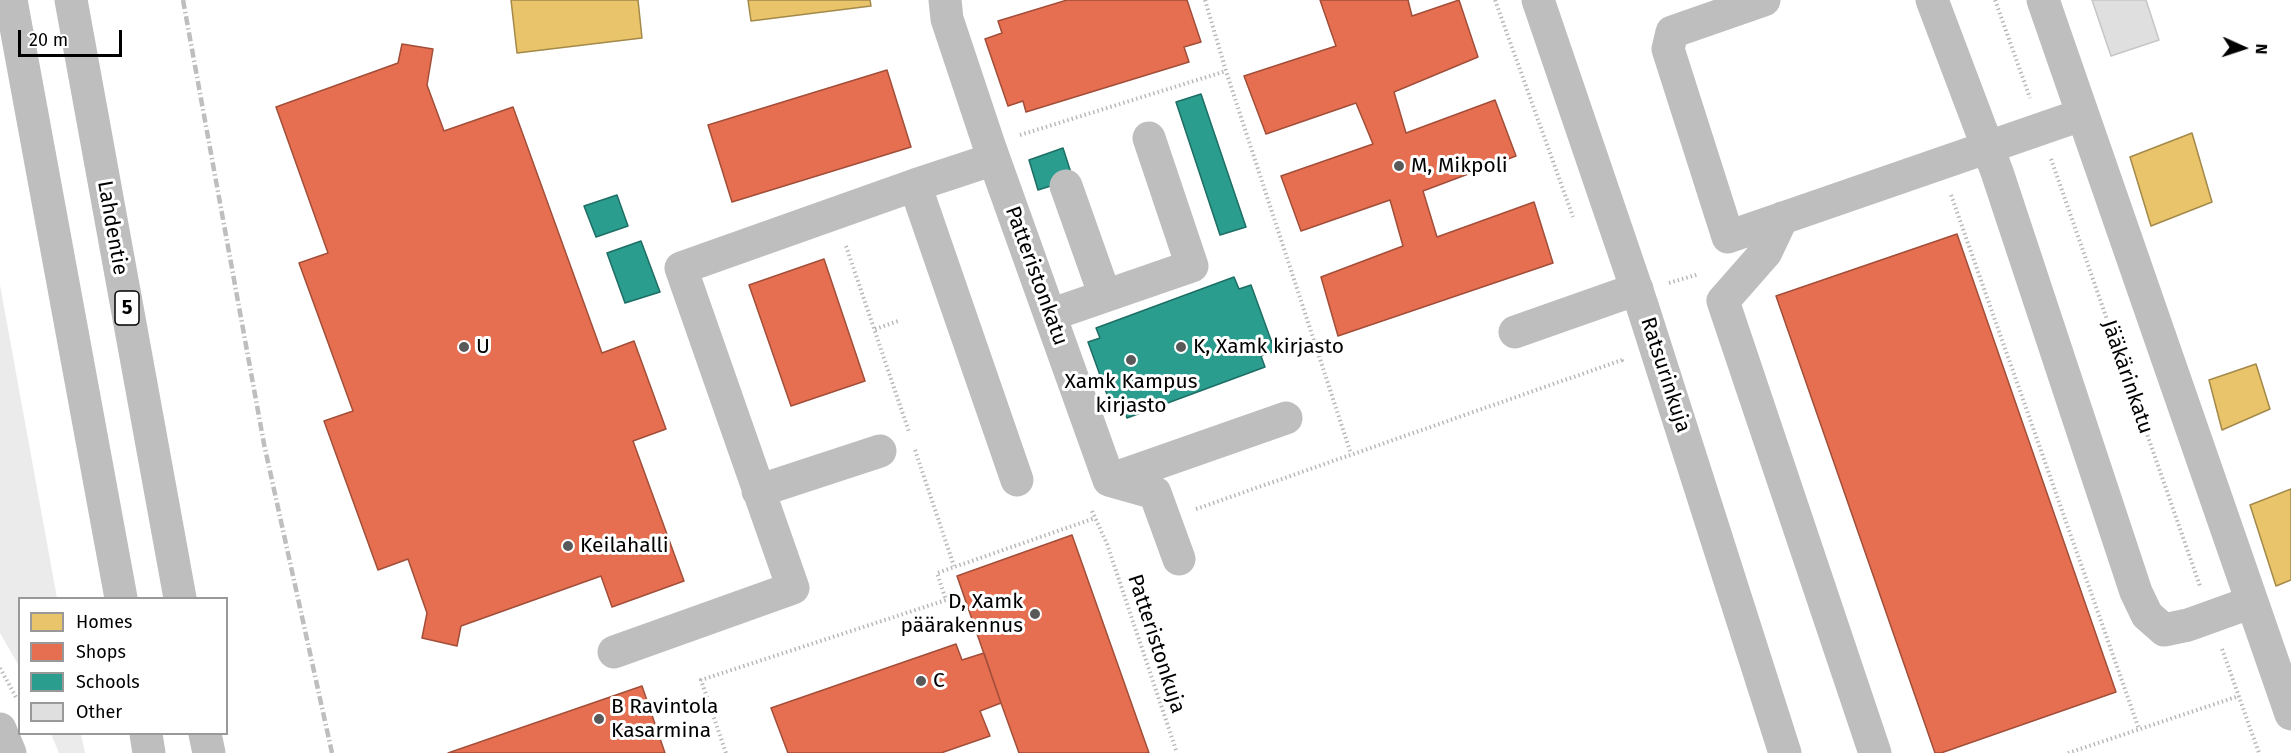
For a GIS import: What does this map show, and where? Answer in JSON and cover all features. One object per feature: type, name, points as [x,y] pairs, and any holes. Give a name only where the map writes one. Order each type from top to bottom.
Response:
[{"type":"main road","name":"Patteristonkatu","points":[[945,0],[947,19],[992,152],[1109,480]]},
{"type":"main road","name":"Ratsurinkuja","points":[[1538,0],[1637,289],[1785,753]]},
{"type":"main road","points":[[1764,0],[1672,32],[1668,49],[1728,237],[2081,115]]},
{"type":"main road","points":[[1932,0],[1988,147],[2136,592],[2147,615],[2164,630],[2199,621],[2252,602]]},
{"type":"main road","name":"Jääkärinkatu","points":[[2043,0],[2081,115],[2291,714]]},
{"type":"main road","name":"Lahdentie","points":[[72,9],[180,597]]},
{"type":"main road","points":[[14,15],[121,597]]},
{"type":"main road","points":[[1050,315],[1192,266],[1149,138]]},
{"type":"main road","points":[[614,652],[793,588],[681,268],[835,214],[992,152]]},
{"type":"main road","points":[[915,184],[1017,480]]},
{"type":"main road","points":[[1066,186],[1105,296]]},
{"type":"main road","points":[[1782,219],[1766,252],[1723,301],[1875,753]]},
{"type":"main road","points":[[1515,332],[1637,289]]},
{"type":"main road","points":[[1109,480],[1286,418]]},
{"type":"main road","points":[[758,491],[880,451]]},
{"type":"main road","points":[[1109,480],[1155,494],[1179,559]]},
{"type":"main road","points":[[0,729],[10,753]]},
{"type":"main road","points":[[146,735],[149,753]]},
{"type":"main road","points":[[205,735],[209,753]]},
{"type":"path","points":[[1205,0],[1351,454]]},
{"type":"path","points":[[1495,0],[1575,222]]},
{"type":"path","name":"Jääkärinkatu","points":[[1995,0],[2040,129],[2199,621],[2239,696],[2259,753]]},
{"type":"path","points":[[992,152],[1226,71]]},
{"type":"path","points":[[1949,188],[2139,729]]},
{"type":"path","points":[[835,214],[954,566]]},
{"type":"path","points":[[875,328],[898,321]]},
{"type":"path","points":[[1165,520],[1622,360],[1620,349]]},
{"type":"path","points":[[726,753],[701,680],[946,600],[937,573],[1095,518]]},
{"type":"path","name":"Patteristonkuja","points":[[1107,544],[1177,753]]},
{"type":"path","points":[[0,668],[18,700]]},
{"type":"path","points":[[2068,753],[2239,696]]},
{"type":"shaded area","points":[[0,285],[57,597],[18,597],[18,664],[0,633]]},
{"type":"shaded area","points":[[51,735],[81,735],[85,753],[59,753]]},
{"type":"building: Homes","points":[[511,0],[638,0],[642,38],[517,53]]},
{"type":"building: Homes","points":[[748,0],[870,0],[871,6],[751,21]]},
{"type":"building: Homes","points":[[2192,133],[2212,202],[2151,226],[2130,157]]},
{"type":"building: Homes","points":[[2256,364],[2270,409],[2222,430],[2209,380]]},
{"type":"building: Homes","points":[[2291,489],[2291,580],[2276,586],[2250,505]]},
{"type":"building: Shops","points":[[1067,0],[1187,0],[1201,42],[1184,47],[1189,62],[1026,112],[1023,101],[1008,106],[985,39],[1002,33],[998,21]]},
{"type":"building: Shops","name":"M, Mikpoli","points":[[1320,0],[1408,0],[1412,16],[1459,0],[1478,57],[1394,92],[1406,133],[1495,100],[1516,156],[1423,191],[1437,237],[1534,202],[1553,263],[1338,336],[1321,277],[1403,246],[1390,200],[1301,231],[1281,176],[1373,144],[1356,103],[1266,134],[1244,76],[1336,46]]},
{"type":"building: Shops","name":"U","points":[[402,44],[433,49],[427,85],[444,131],[513,107],[602,353],[634,341],[666,429],[633,441],[684,581],[612,607],[601,576],[461,626],[457,646],[422,638],[427,613],[408,559],[378,570],[324,421],[353,411],[299,263],[328,253],[276,107],[398,63]]},
{"type":"building: Shops","points":[[887,70],[911,147],[732,202],[708,125]]},
{"type":"building: Shops","points":[[1957,234],[2116,692],[1941,753],[1935,753],[1776,296]]},
{"type":"building: Shops","points":[[824,259],[865,381],[791,406],[749,285]]},
{"type":"building: Shops","name":"D, Xamk päärakennus","points":[[1072,535],[1149,753],[1019,753],[1001,703],[957,576]]},
{"type":"building: Shops","name":"C","points":[[956,644],[962,660],[984,653],[1001,703],[980,711],[990,736],[941,753],[788,753],[771,708]]},
{"type":"building: Shops","name":"B Ravintola Kasarmina","points":[[642,686],[665,753],[448,753]]},
{"type":"building: Schools","points":[[1201,94],[1246,227],[1220,235],[1176,102]]},
{"type":"building: Schools","points":[[1063,148],[1073,179],[1038,190],[1029,160]]},
{"type":"building: Schools","points":[[617,195],[628,226],[596,237],[584,206]]},
{"type":"building: Schools","points":[[641,241],[660,292],[625,303],[607,253]]},
{"type":"building: Schools","name":"K, Xamk kirjasto","points":[[1234,277],[1239,289],[1251,285],[1275,351],[1261,356],[1265,367],[1127,418],[1123,407],[1113,411],[1088,342],[1100,338],[1096,328]]},
{"type":"building: Other","points":[[2092,0],[2146,0],[2159,40],[2111,56]]},
{"type":"railway","points":[[183,0],[264,444],[332,753]]},
{"type":"place","name":"M, Mikpoli","points":[[1399,166]]},
{"type":"place","name":"U","points":[[464,347]]},
{"type":"place","name":"K, Xamk kirjasto","points":[[1181,347]]},
{"type":"place","name":"Xamk Kampus kirjasto","points":[[1131,360]]},
{"type":"place","name":"Keilahalli","points":[[568,546]]},
{"type":"place","name":"D, Xamk päärakennus","points":[[1035,614]]},
{"type":"place","name":"C","points":[[921,681]]},
{"type":"place","name":"B Ravintola Kasarmina","points":[[599,719]]}]
